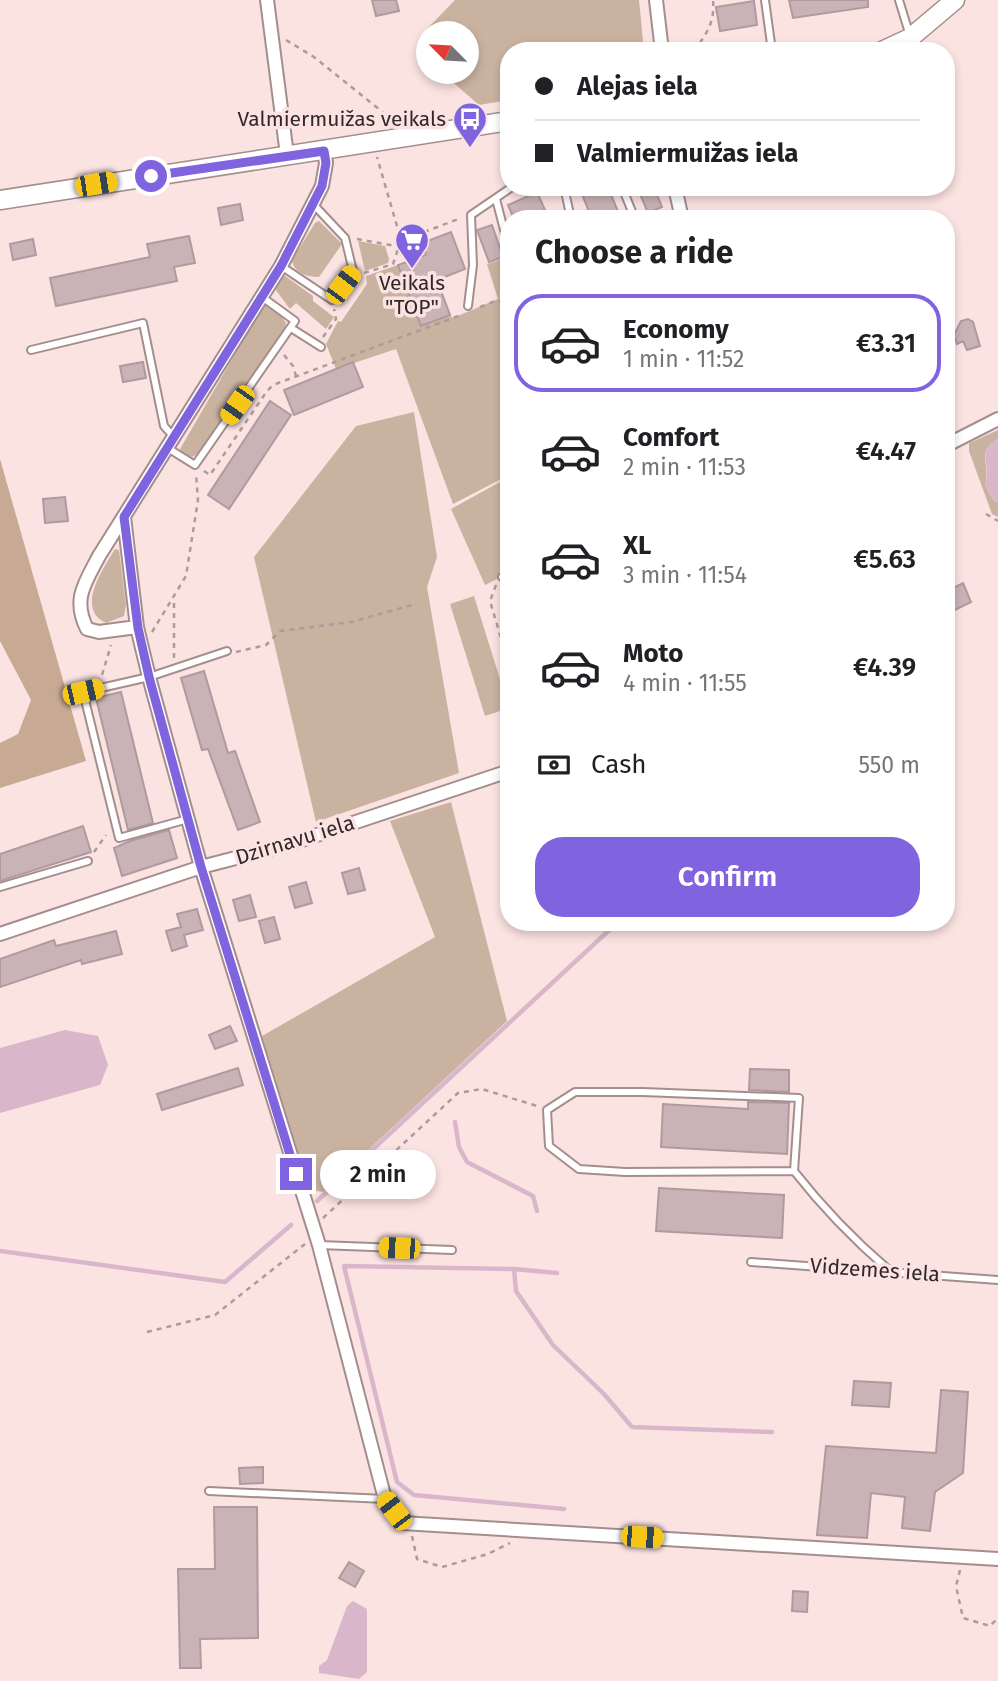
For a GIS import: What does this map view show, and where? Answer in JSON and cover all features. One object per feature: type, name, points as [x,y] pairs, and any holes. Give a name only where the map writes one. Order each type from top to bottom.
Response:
[{"type":"main road","points":[[900,42],[955,0]]},
{"type":"main road","points":[[0,200],[500,122]]},
{"type":"street","points":[[267,0],[287,155]]},
{"type":"street","points":[[656,0],[661,42]]},
{"type":"street","points":[[138,628],[114,632],[87,629],[80,615],[79,603],[99,556],[281,266],[314,205],[325,173],[324,151]]},
{"type":"street","points":[[955,441],[998,419]]},
{"type":"street","points":[[124,517],[142,650],[201,867],[316,1236],[385,1499],[402,1522],[998,1559]]},
{"type":"street","name":"Dzirnavu iela","points":[[0,934],[201,867],[290,844],[500,774]]},
{"type":"lane","points":[[765,0],[771,42]]},
{"type":"lane","points":[[899,0],[910,37]]},
{"type":"lane","points":[[471,308],[474,265],[471,215],[500,196]]},
{"type":"lane","points":[[496,199],[500,214]]},
{"type":"lane","points":[[281,266],[314,285],[332,300],[354,271],[348,244],[314,205]]},
{"type":"lane","points":[[31,350],[143,323],[164,426],[170,441],[195,465],[295,321],[260,296]]},
{"type":"lane","points":[[291,328],[319,346]]},
{"type":"lane","points":[[188,819],[119,838],[83,692],[149,677],[227,651]]},
{"type":"lane","points":[[0,887],[88,861]]},
{"type":"lane","points":[[794,1171],[625,1172],[579,1169],[549,1146],[547,1110],[575,1093],[643,1092],[799,1098],[794,1171],[857,1243],[889,1270]]},
{"type":"lane","points":[[316,1236],[452,1250]]},
{"type":"lane","name":"Vidzemes iela","points":[[751,1262],[998,1280]]},
{"type":"lane","points":[[209,1491],[385,1499]]},
{"type":"path","points":[[701,42],[710,29],[714,16],[713,0]]},
{"type":"path","points":[[271,30],[314,57],[395,122]]},
{"type":"path","points":[[354,271],[365,274],[393,264],[401,240],[377,157]]},
{"type":"path","points":[[348,244],[357,239],[390,245],[471,215]]},
{"type":"path","points":[[319,346],[336,319],[332,300]]},
{"type":"path","points":[[471,308],[500,301]]},
{"type":"path","points":[[195,465],[210,475],[267,391],[296,376],[464,314]]},
{"type":"path","points":[[277,347],[293,366],[296,376]]},
{"type":"path","points":[[142,650],[186,576],[198,500],[195,465]]},
{"type":"path","points":[[986,514],[998,522]]},
{"type":"path","points":[[500,579],[490,601],[500,635]]},
{"type":"path","points":[[175,594],[173,644],[176,668]]},
{"type":"path","points":[[227,651],[232,653],[266,645],[280,631],[351,622],[416,604]]},
{"type":"path","points":[[98,689],[114,632]]},
{"type":"path","points":[[88,861],[115,822]]},
{"type":"path","points":[[147,1332],[215,1315],[316,1236],[458,1093],[482,1089],[547,1110]]},
{"type":"path","points":[[414,1523],[411,1539],[417,1559],[442,1567],[488,1554],[512,1542]]},
{"type":"path","points":[[963,1557],[956,1587],[963,1618],[990,1626],[998,1618]]},
{"type":"shaded area","points":[[455,0],[639,0],[643,42],[500,42],[500,102],[479,105],[455,84],[480,84],[480,21],[435,21]]},
{"type":"shaded area","points":[[319,221],[342,244],[319,277],[302,273],[295,268],[292,260],[315,223]]},
{"type":"shaded area","points":[[358,241],[385,246],[388,263],[365,271]]},
{"type":"shaded area","points":[[500,260],[500,480],[453,504],[396,349],[336,369],[326,344],[338,321],[341,322],[367,284],[366,276],[398,265],[421,326],[450,315],[453,318],[498,299],[487,264]]},
{"type":"shaded area","points":[[285,276],[313,296],[313,301],[334,317],[326,329],[296,303],[290,309],[275,289],[280,278]]},
{"type":"shaded area","points":[[264,304],[280,314],[286,323],[285,328],[202,452],[192,457],[183,453],[180,449]]},
{"type":"shaded area","points":[[414,412],[437,557],[427,587],[459,773],[316,822],[254,557],[356,426]]},
{"type":"shaded area","points":[[998,430],[998,439],[985,453],[985,485],[994,501],[998,502],[998,517],[992,514],[969,451],[969,443]]},
{"type":"shaded area","points":[[998,439],[998,502],[994,501],[985,485],[987,449]]},
{"type":"shaded area","points":[[0,459],[86,761],[0,788],[0,743],[18,734],[31,700],[0,641]]},
{"type":"shaded area","points":[[500,482],[500,578],[485,585],[451,509]]},
{"type":"shaded area","points":[[115,549],[119,550],[126,605],[124,616],[106,623],[97,617],[92,599],[94,588]]},
{"type":"shaded area","points":[[474,596],[500,679],[500,711],[485,716],[450,604]]},
{"type":"shaded area","points":[[451,802],[507,1021],[323,1192],[310,1190],[262,1036],[435,937],[390,821]]},
{"type":"shaded area","points":[[65,1030],[98,1036],[108,1065],[100,1085],[0,1113],[0,1048]]},
{"type":"shaded area","points":[[353,1601],[367,1609],[367,1672],[359,1679],[319,1673],[319,1666],[327,1660],[347,1606]]},
{"type":"building","points":[[372,0],[396,0],[399,11],[376,16]]},
{"type":"building","points":[[789,0],[868,0],[868,7],[793,18]]},
{"type":"building","points":[[754,1],[757,25],[720,31],[716,7]]},
{"type":"building","points":[[528,196],[539,196],[545,210],[510,210],[508,205]]},
{"type":"building","points":[[583,196],[612,196],[617,210],[588,210]]},
{"type":"building","points":[[641,196],[658,196],[662,207],[647,210]]},
{"type":"building","points":[[240,204],[243,220],[221,225],[218,208]]},
{"type":"building","points":[[492,225],[500,248],[500,258],[489,262],[477,230]]},
{"type":"building","points":[[451,232],[465,269],[437,280],[450,315],[421,326],[398,265],[426,255],[422,243]]},
{"type":"building","points":[[189,236],[195,263],[174,267],[177,281],[56,306],[50,278],[150,257],[147,244]]},
{"type":"building","points":[[33,239],[36,255],[13,260],[10,244]]},
{"type":"building","points":[[968,319],[973,322],[980,346],[967,350],[963,341],[957,344],[955,333],[961,321]]},
{"type":"building","points":[[143,362],[146,378],[123,382],[120,366]]},
{"type":"building","points":[[353,362],[363,387],[294,415],[284,390]]},
{"type":"building","points":[[270,401],[291,415],[229,509],[208,495]]},
{"type":"building","points":[[65,497],[68,521],[45,523],[43,499]]},
{"type":"building","points":[[963,583],[971,602],[955,610],[955,587]]},
{"type":"building","points":[[204,671],[228,753],[235,751],[260,822],[238,830],[208,749],[202,750],[181,678]]},
{"type":"building","points":[[121,692],[153,823],[128,830],[96,698]]},
{"type":"building","points":[[83,826],[91,852],[0,881],[0,854]]},
{"type":"building","points":[[169,830],[177,858],[122,876],[114,848]]},
{"type":"building","points":[[359,868],[365,890],[348,894],[342,873]]},
{"type":"building","points":[[306,882],[312,903],[295,908],[289,887]]},
{"type":"building","points":[[250,895],[256,917],[239,921],[233,900]]},
{"type":"building","points":[[197,909],[203,930],[184,935],[187,946],[172,951],[166,931],[181,927],[177,914]]},
{"type":"building","points":[[274,917],[280,939],[265,943],[259,921]]},
{"type":"building","points":[[116,931],[122,954],[82,964],[81,960],[0,987],[0,959],[54,940],[56,946]]},
{"type":"building","points":[[230,1026],[237,1041],[215,1049],[209,1035]]},
{"type":"building","points":[[238,1068],[243,1085],[162,1110],[157,1094]]},
{"type":"building","points":[[750,1069],[789,1070],[789,1092],[749,1090]]},
{"type":"building","points":[[748,1102],[789,1103],[787,1154],[661,1147],[663,1104],[748,1109]]},
{"type":"building","points":[[659,1188],[784,1195],[782,1238],[656,1231]]},
{"type":"building","points":[[854,1381],[891,1383],[889,1407],[852,1405]]},
{"type":"building","points":[[941,1390],[968,1392],[963,1473],[935,1492],[930,1531],[902,1528],[905,1497],[871,1493],[867,1538],[817,1535],[826,1446],[936,1453]]},
{"type":"building","points":[[263,1467],[263,1483],[240,1484],[239,1468]]},
{"type":"building","points":[[214,1507],[257,1507],[258,1638],[200,1639],[201,1668],[180,1668],[178,1569],[215,1569]]},
{"type":"building","points":[[349,1562],[364,1571],[355,1587],[339,1578]]},
{"type":"building","points":[[793,1591],[808,1592],[807,1612],[792,1611]]},
{"type":"waterway","points":[[317,1201],[608,931]]},
{"type":"waterway","points":[[455,1122],[459,1147],[467,1162],[533,1196],[537,1211]]},
{"type":"waterway","points":[[0,1251],[225,1282],[291,1225]]},
{"type":"waterway","points":[[557,1273],[514,1269],[344,1266],[397,1482],[414,1495],[564,1509]]},
{"type":"waterway","points":[[514,1269],[516,1291],[553,1345],[604,1394],[632,1427],[772,1432]]},
{"type":"place","name":"Valmiermuižas veikals","points":[[470,149]]},
{"type":"place","name":"Veikals \"TOP\"","points":[[412,270]]},
{"type":"route","points":[[151,176],[324,151],[326,163],[322,186],[314,205],[281,266],[124,517],[138,628],[149,677],[201,867],[296,1174]]}]
